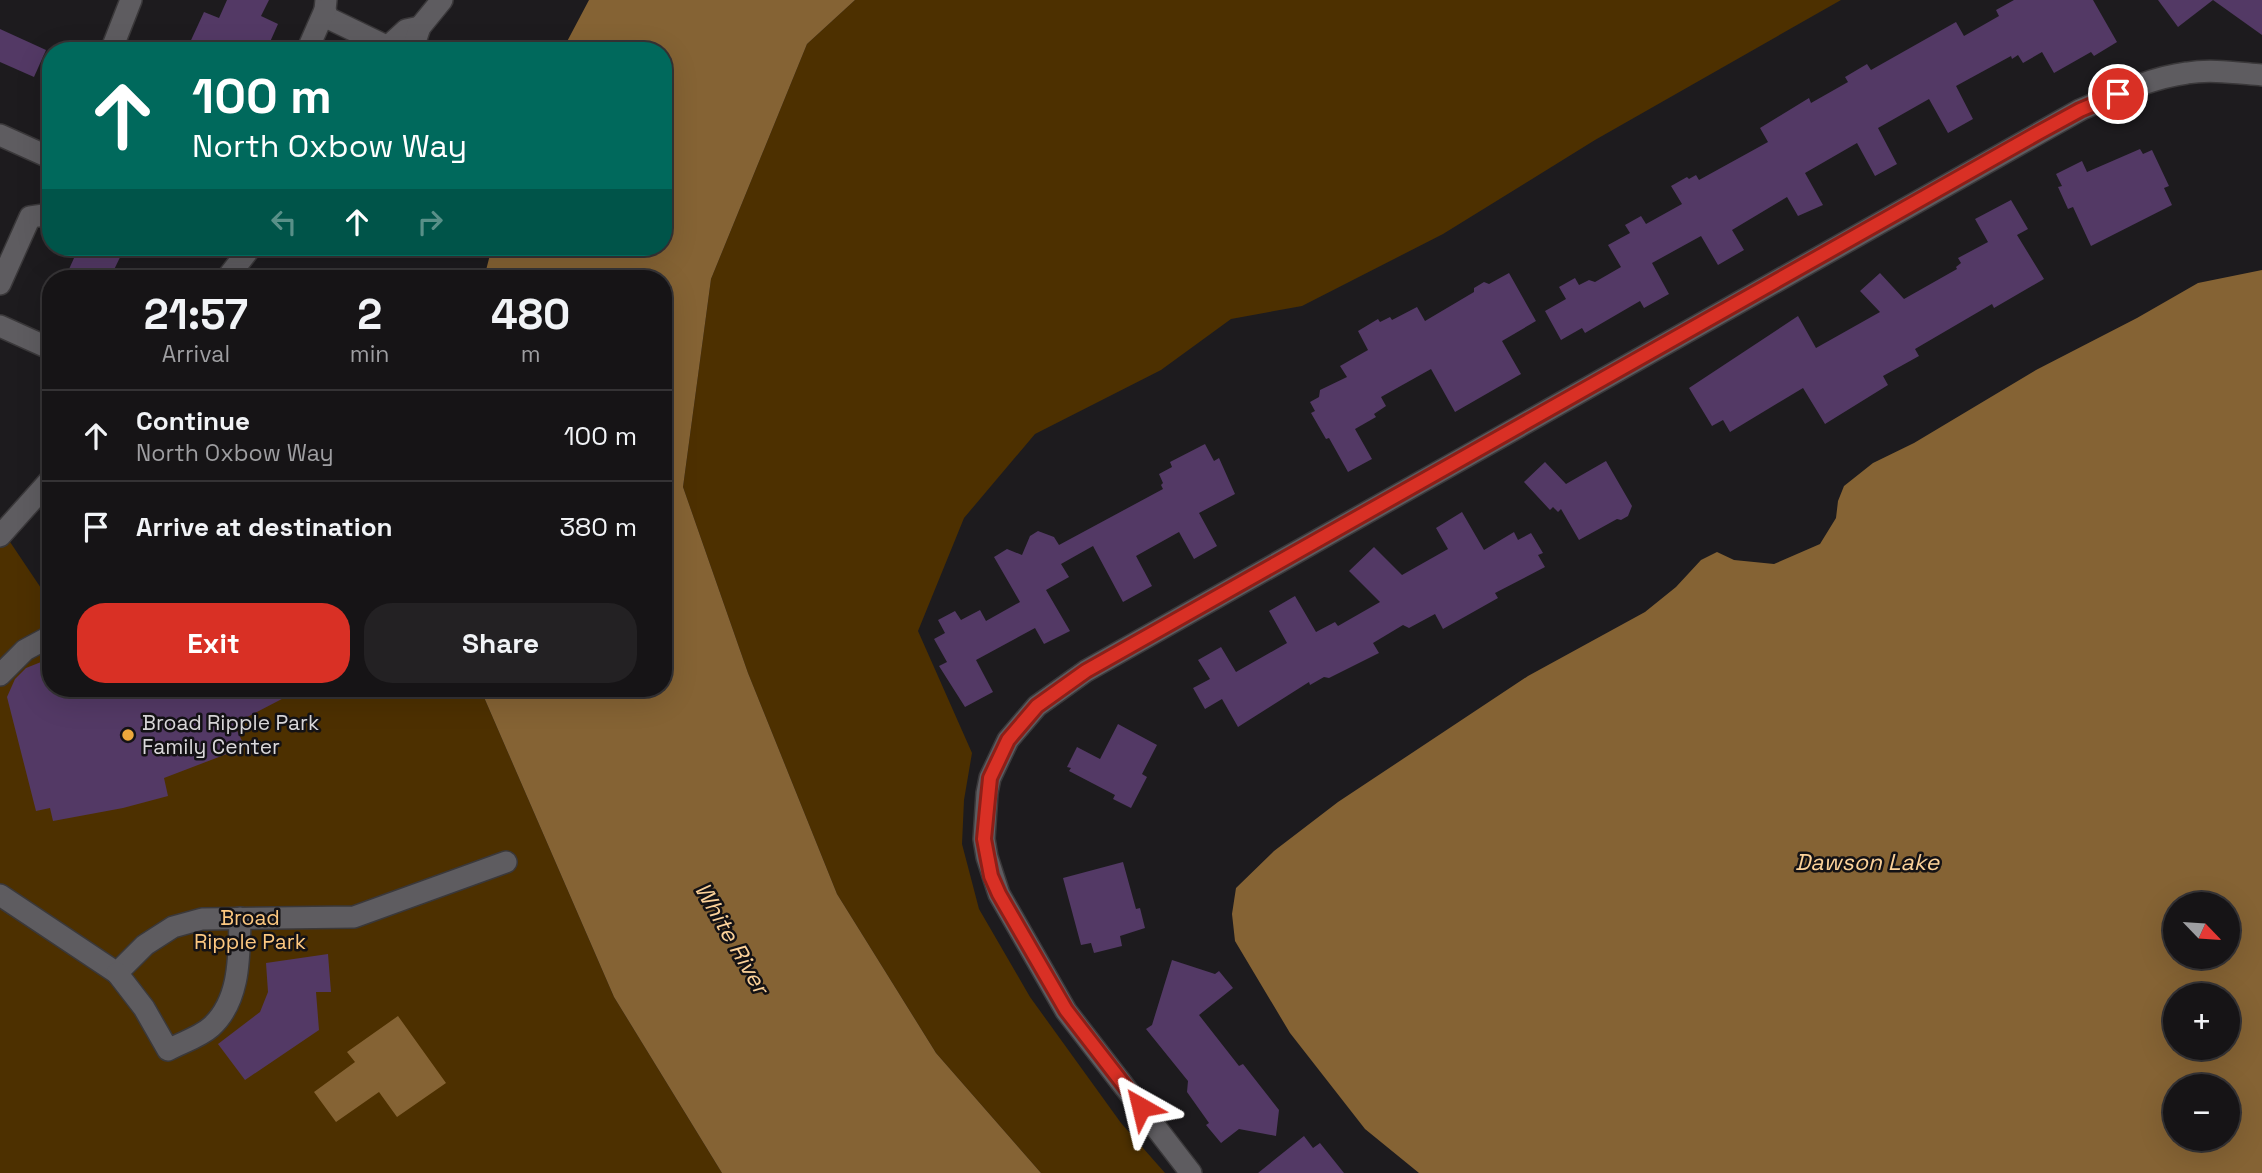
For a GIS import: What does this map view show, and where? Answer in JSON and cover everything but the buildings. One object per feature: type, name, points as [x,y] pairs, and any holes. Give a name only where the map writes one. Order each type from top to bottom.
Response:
[{"type":"street","points":[[115,42],[131,0]]},
{"type":"street","points":[[415,42],[420,27],[443,0]]},
{"type":"street","points":[[326,5],[328,18],[374,42]]},
{"type":"street","points":[[311,42],[326,5]]},
{"type":"street","points":[[392,42],[406,30],[420,27]]},
{"type":"street","points":[[1191,1173],[1066,1010],[991,876],[984,839],[990,778],[1008,740],[1037,706],[1086,671],[2080,110],[2146,82],[2168,76],[2189,72],[2262,75]]},
{"type":"street","points":[[0,135],[42,154]]},
{"type":"street","points":[[0,284],[30,217],[42,215]]},
{"type":"street","points":[[0,326],[42,345]]},
{"type":"street","points":[[3,529],[42,489]]},
{"type":"street","points":[[0,676],[25,650],[42,641]]},
{"type":"street","points":[[117,973],[145,945],[173,927],[202,919],[354,917],[506,862]]},
{"type":"street","points":[[0,895],[117,973],[144,1008],[167,1050],[212,1027],[232,997],[239,956],[240,918]]},
{"type":"green space","points":[[855,0],[1841,0],[1595,140],[1443,234],[1302,306],[1231,319],[1161,370],[1035,434],[964,518],[918,631],[972,753],[964,800],[962,844],[979,909],[1030,997],[1121,1123],[1165,1173],[1041,1173],[936,1053],[837,894],[748,673],[683,487],[711,279],[807,44]]},
{"type":"green space","name":"Broad Ripple Park","points":[[0,527],[42,590],[42,697],[484,697],[614,997],[722,1173],[0,1173]]},
{"type":"water","name":"White River","points":[[589,0],[855,0],[807,44],[711,279],[683,487],[748,673],[837,894],[936,1053],[1041,1173],[722,1173],[614,997],[484,697],[672,697],[672,270],[486,270],[490,256],[672,256],[672,42],[567,42]]},
{"type":"water","name":"Dawson Lake","points":[[2262,270],[2262,1173],[1419,1173],[1365,1129],[1290,1033],[1235,941],[1232,914],[1236,888],[1274,851],[1338,802],[1528,676],[1645,612],[1676,587],[1701,560],[1717,552],[1734,560],[1774,564],[1820,544],[1836,518],[1838,501],[1844,486],[1873,463],[1914,443],[2036,370],[2198,283]]},
{"type":"water","points":[[398,1016],[446,1083],[397,1117],[379,1092],[336,1122],[314,1092],[355,1062],[347,1052]]},
{"type":"place","name":"Broad Ripple Park Family Center","points":[[128,735]]},
{"type":"route","points":[[1141,1107],[1066,1010],[991,876],[984,839],[990,778],[1008,740],[1037,706],[1086,671],[2038,133],[2080,110],[2118,94]]}]
